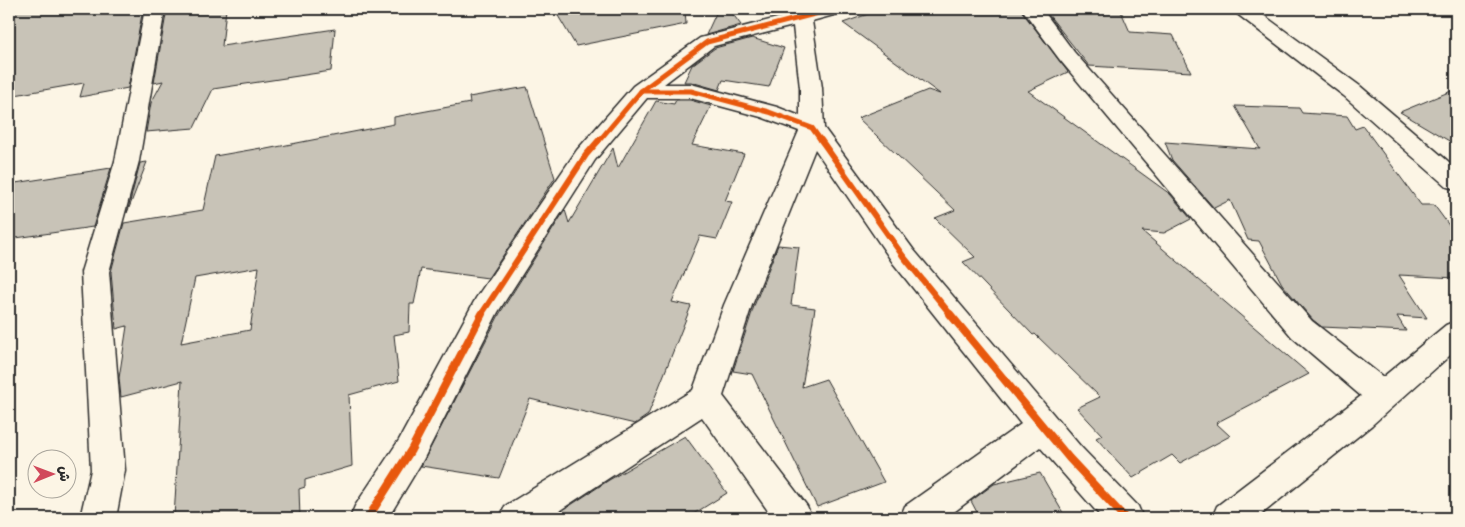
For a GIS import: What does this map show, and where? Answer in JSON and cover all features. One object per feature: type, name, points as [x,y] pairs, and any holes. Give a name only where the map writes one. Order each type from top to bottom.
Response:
[{"type":"street","points":[[98,518],[108,470],[95,272],[127,161],[155,9]]},
{"type":"street","points":[[368,518],[411,450],[486,306],[586,155],[642,91],[707,42],[834,9]]},
{"type":"street","points":[[1032,9],[1067,56],[1302,329],[1383,396]]},
{"type":"street","points":[[1243,9],[1352,91],[1456,181]]},
{"type":"street","points":[[518,518],[706,398],[738,305],[812,128],[811,88],[802,17]]},
{"type":"street","points":[[642,91],[691,91],[770,112],[812,128],[903,256],[1069,458],[1125,518]]},
{"type":"street","points":[[1230,518],[1383,396],[1456,334]]},
{"type":"street","points":[[706,398],[794,518]]},
{"type":"street","points":[[918,518],[1044,426]]},
{"type":"building","points":[[9,9],[143,9],[128,88],[80,97],[84,83],[9,96]]},
{"type":"building","points":[[167,9],[226,9],[222,46],[335,29],[331,71],[213,89],[194,128],[146,132],[151,103],[163,81],[154,83]]},
{"type":"building","points":[[554,9],[685,9],[686,24],[576,46]]},
{"type":"building","points":[[718,9],[729,9],[741,25],[706,35]]},
{"type":"building","points":[[882,9],[1020,9],[1068,72],[1028,91],[1170,194],[1191,219],[1164,233],[1142,231],[1309,374],[1216,423],[1230,436],[1180,463],[1172,455],[1133,478],[1096,438],[1102,435],[1077,408],[1100,397],[1035,334],[1033,335],[963,262],[975,257],[935,218],[955,210],[858,118],[928,90],[940,94],[843,23]]},
{"type":"building","points":[[1044,9],[1120,9],[1130,32],[1173,35],[1191,72],[1089,66]]},
{"type":"building","points":[[752,38],[784,48],[769,87],[723,80],[719,90],[691,82],[684,82],[692,65],[715,48]]},
{"type":"building","points":[[527,87],[555,178],[488,278],[421,269],[414,304],[410,304],[409,332],[394,335],[399,381],[349,395],[352,466],[305,480],[305,487],[299,489],[300,518],[174,518],[182,381],[121,397],[119,378],[127,326],[116,329],[111,272],[124,223],[203,210],[215,156],[261,148],[261,150],[394,124],[394,117],[470,103],[469,97]],"holes":[[[259,267],[250,330],[181,343],[195,278]]]},
{"type":"building","points":[[1456,89],[1456,145],[1400,112]]},
{"type":"building","points":[[676,100],[690,100],[711,106],[692,145],[744,154],[725,201],[732,202],[717,239],[700,236],[672,302],[691,306],[648,415],[635,424],[530,399],[499,478],[421,466],[500,313],[565,210],[569,223],[613,148],[618,168],[656,101],[674,104]]},
{"type":"building","points":[[1235,106],[1299,108],[1302,113],[1347,116],[1355,129],[1363,126],[1421,205],[1434,205],[1456,235],[1456,278],[1399,275],[1427,318],[1397,316],[1406,331],[1322,327],[1313,320],[1282,284],[1259,241],[1248,240],[1230,200],[1214,208],[1172,160],[1165,142],[1260,149]]},
{"type":"building","points":[[147,162],[127,213],[140,163]]},
{"type":"building","points":[[111,168],[93,227],[9,239],[9,184]]},
{"type":"building","points":[[778,245],[799,247],[791,305],[815,308],[802,387],[826,379],[884,482],[817,507],[752,374],[733,371],[754,306]]},
{"type":"building","points":[[685,436],[727,493],[687,518],[551,518],[609,480]]},
{"type":"building","points":[[1040,473],[1066,518],[980,518],[971,501],[994,484]]},
{"type":"cycle path","points":[[368,518],[411,450],[486,306],[586,155],[641,91],[707,42],[834,9]]},
{"type":"cycle path","points":[[641,91],[691,91],[769,112],[812,128],[903,256],[1069,458],[1125,518]]}]
